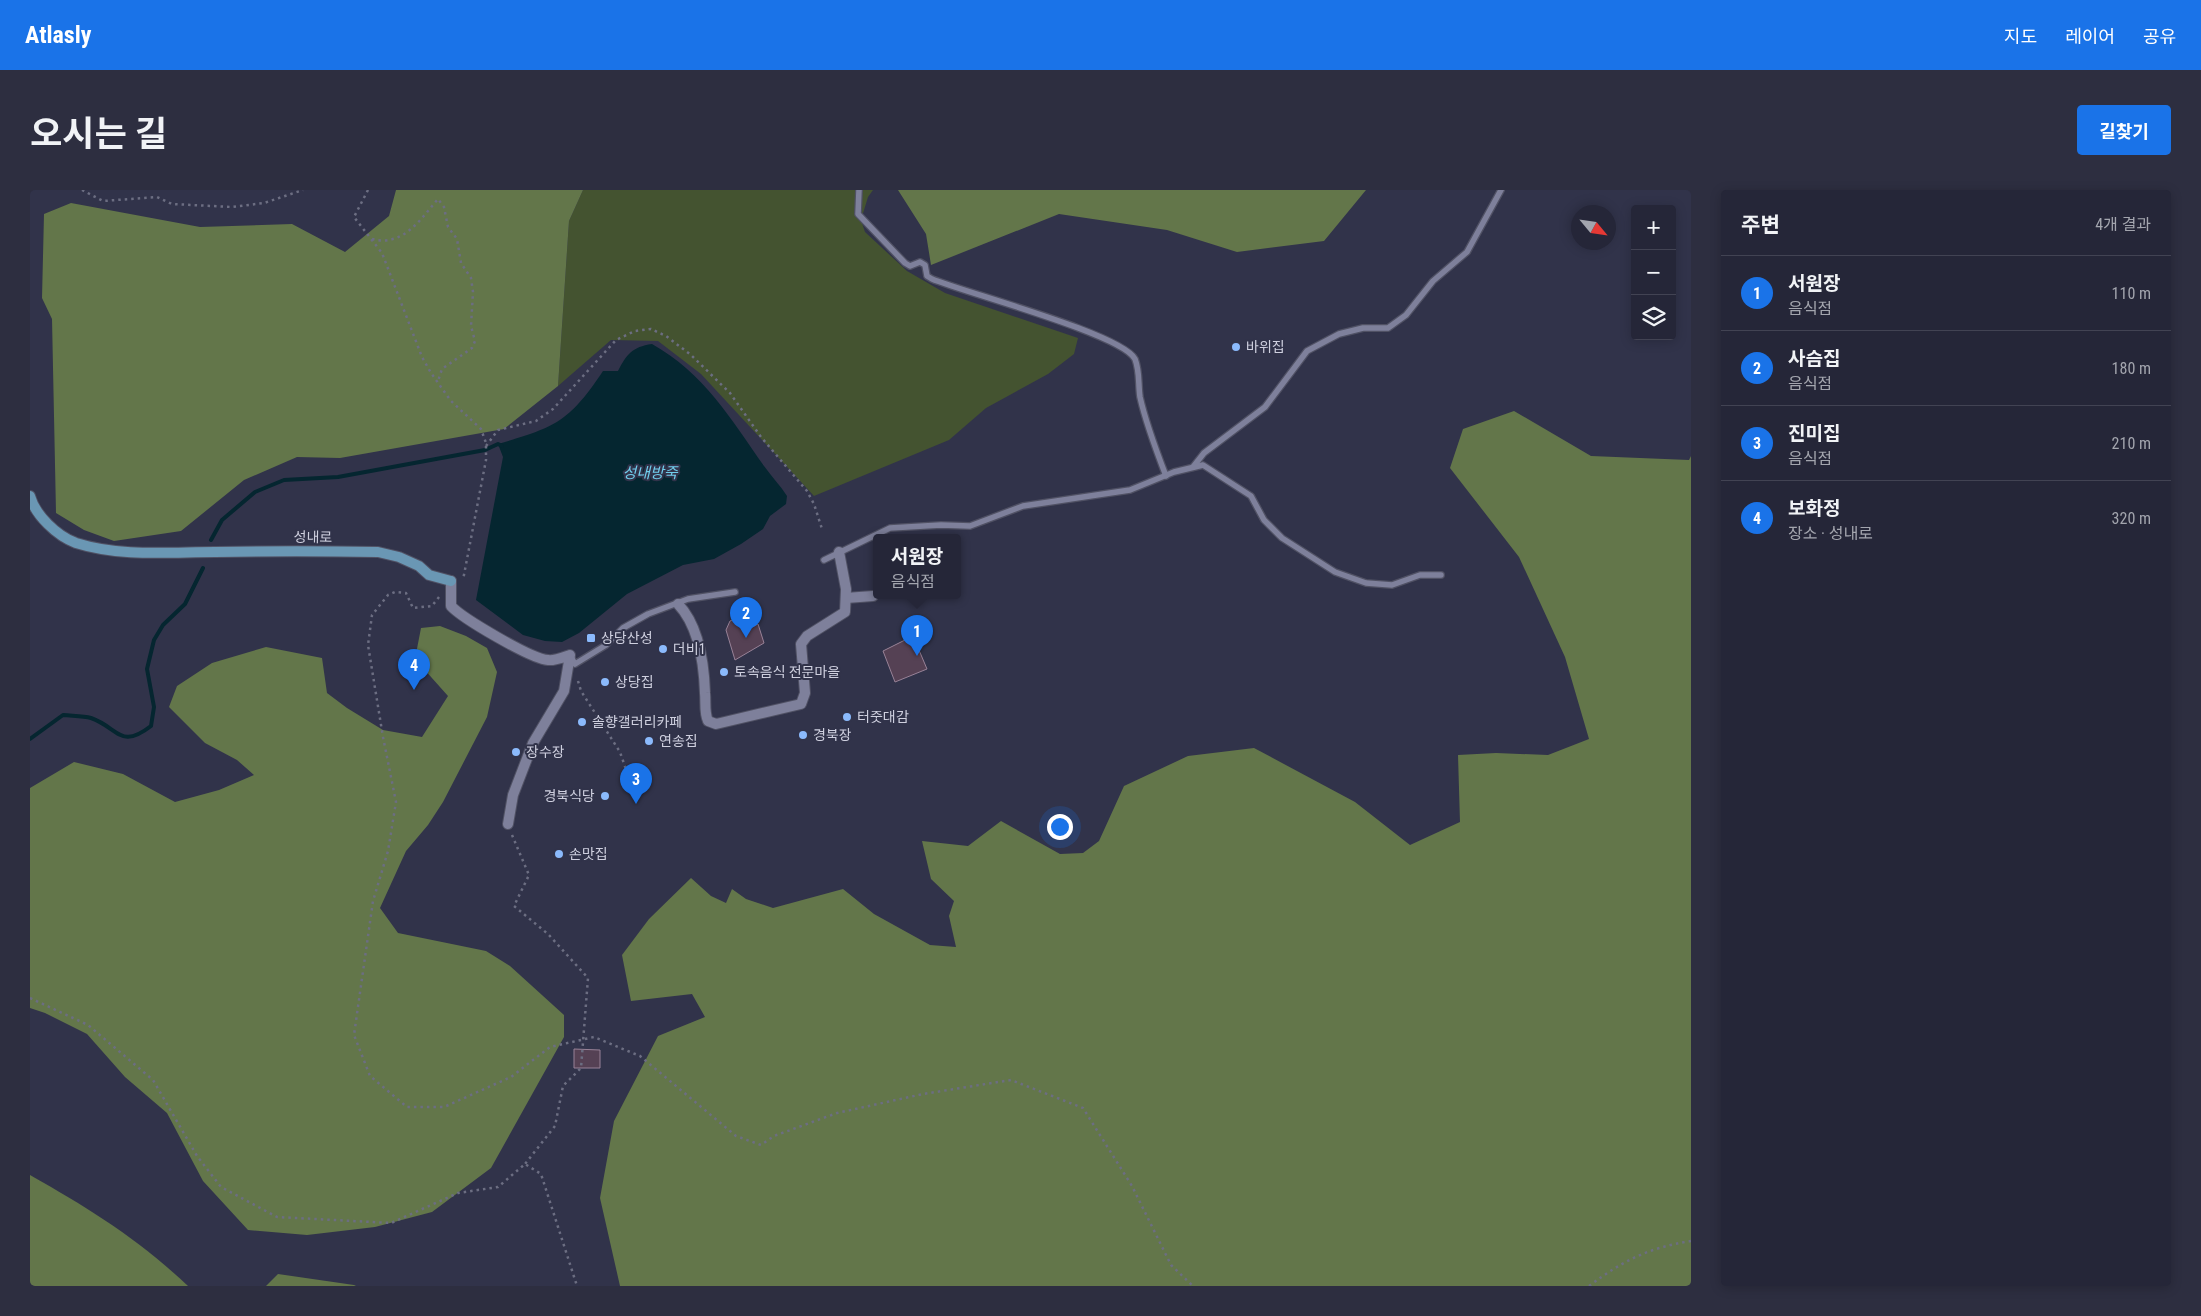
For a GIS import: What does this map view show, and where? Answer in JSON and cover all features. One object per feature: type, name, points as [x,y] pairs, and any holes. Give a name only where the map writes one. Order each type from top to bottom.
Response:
[{"type":"street","name":"성내로","points":[[30,496],[33,506],[52,528],[75,542],[110,549],[147,552],[378,552],[399,557],[419,566],[429,575],[451,581]]},
{"type":"street","points":[[30,510],[52,528]]},
{"type":"street","points":[[678,604],[688,615],[695,629],[703,670],[708,721],[716,724],[801,704],[806,693],[800,644],[807,636],[845,612],[844,576],[839,552]]},
{"type":"street","points":[[451,581],[451,606],[459,614],[507,643],[548,660],[570,655],[564,691],[533,743],[513,795],[508,824]]},
{"type":"street","points":[[846,598],[873,596]]},
{"type":"lane","points":[[859,190],[858,214],[905,263],[910,266],[920,262],[925,265],[927,276],[932,279],[1053,318],[1101,337],[1127,351],[1134,358],[1140,396],[1148,426],[1166,476]]},
{"type":"lane","points":[[1193,466],[1204,453],[1265,407],[1301,356],[1307,351],[1339,334],[1363,328],[1388,328],[1406,315],[1433,282],[1467,252],[1500,190]]},
{"type":"lane","points":[[877,534],[890,528],[941,525],[970,526],[1023,506],[1130,490],[1193,466],[1203,465],[1251,496],[1272,530],[1335,572],[1366,583],[1392,585],[1420,575],[1440,575]]},
{"type":"lane","points":[[824,560],[873,536]]},
{"type":"lane","points":[[570,655],[575,664],[606,645],[623,628],[648,614],[688,599],[735,592]]},
{"type":"path","points":[[82,190],[102,201],[158,197],[172,204],[232,207],[264,203],[303,190]]},
{"type":"path","points":[[368,190],[354,217],[382,253],[422,357],[451,401],[482,429],[486,444],[486,460],[462,587]]},
{"type":"path","points":[[371,238],[391,241],[418,223],[438,199],[444,207],[448,227],[457,240],[461,263],[471,278],[473,292],[471,326],[474,341],[472,348],[442,369],[438,381]]},
{"type":"path","points":[[486,444],[498,430],[536,421],[553,409],[616,340],[635,330],[651,329],[666,336],[691,355],[730,393],[761,436],[807,491],[814,504],[822,529]]},
{"type":"path","points":[[451,581],[432,606],[413,608],[406,593],[394,592],[388,595],[372,615],[368,645],[396,802],[388,851],[373,902],[354,1035],[370,1076],[407,1107],[444,1108],[511,1078],[550,1048],[594,1037],[640,1056],[736,1136],[761,1145],[774,1136],[837,1114],[923,1094],[1011,1080],[1083,1108],[1132,1186],[1171,1265],[1192,1286]]},
{"type":"path","points":[[570,655],[581,691],[620,752],[633,790]]},
{"type":"path","points":[[30,998],[88,1025],[153,1080],[198,1156],[221,1186],[277,1217],[391,1223],[458,1193],[498,1187],[525,1164],[555,1126],[563,1086],[581,1068],[588,978],[548,934],[514,906],[529,875],[508,824]]},
{"type":"path","points":[[525,1164],[541,1174],[576,1286]]},
{"type":"path","points":[[1589,1286],[1620,1263],[1665,1245],[1691,1240]]},
{"type":"green space","points":[[396,190],[583,190],[569,221],[558,386],[504,429],[340,458],[297,457],[244,480],[181,531],[114,541],[84,530],[56,513],[52,319],[42,298],[44,214],[71,203],[200,227],[292,224],[345,252],[389,216]]},
{"type":"green space","points":[[583,190],[873,190],[868,197],[861,220],[865,232],[907,271],[945,293],[1078,338],[1074,354],[1048,374],[986,408],[949,440],[814,496],[701,374],[658,341],[611,340],[558,386],[569,221]]},
{"type":"green space","points":[[898,190],[1366,190],[1324,241],[1237,252],[1167,230],[1059,214],[931,265],[926,234]]},
{"type":"green space","points":[[1514,411],[1591,456],[1689,460],[1691,456],[1691,1286],[620,1286],[600,1198],[614,1121],[658,1036],[705,1017],[692,994],[631,1001],[622,955],[649,919],[691,878],[711,896],[726,903],[732,889],[746,899],[773,908],[843,889],[874,914],[930,945],[956,947],[949,916],[954,901],[931,879],[922,841],[968,846],[1001,821],[1060,854],[1083,853],[1099,841],[1124,786],[1188,756],[1254,748],[1355,802],[1410,845],[1460,822],[1458,755],[1496,753],[1548,755],[1589,739],[1565,657],[1519,557],[1450,468],[1463,429]]},
{"type":"green space","points":[[440,626],[466,636],[487,648],[497,672],[487,717],[443,802],[428,825],[406,851],[380,908],[398,933],[486,951],[510,966],[564,1015],[564,1037],[491,1168],[432,1212],[375,1227],[307,1235],[248,1230],[203,1181],[167,1113],[125,1077],[87,1034],[45,1013],[30,1008],[30,788],[74,762],[123,774],[175,802],[219,790],[254,775],[237,760],[205,743],[169,707],[177,686],[212,663],[266,647],[322,658],[327,693],[383,730],[422,737],[448,696],[415,659],[421,628]]},
{"type":"green space","points":[[30,1175],[73,1200],[132,1239],[188,1286],[30,1286]]},
{"type":"green space","points":[[278,1274],[354,1285],[356,1286],[266,1286]]},
{"type":"water","name":"성내방죽","points":[[652,344],[687,369],[715,398],[787,496],[786,504],[770,516],[763,529],[741,544],[714,559],[683,565],[627,594],[579,633],[562,642],[545,641],[523,635],[476,600],[503,457],[498,444],[534,433],[560,420],[580,402],[603,371],[618,371],[631,352]]},
{"type":"building","points":[[735,619],[744,621],[750,628],[758,624],[764,643],[735,660],[726,630],[730,621]]},
{"type":"building","points":[[913,636],[927,669],[895,682],[883,651]]},
{"type":"building","points":[[574,1049],[600,1050],[600,1068],[574,1068]]},
{"type":"waterway","points":[[211,540],[222,520],[255,492],[284,480],[338,477],[485,450],[498,444],[502,446]]},
{"type":"waterway","points":[[30,739],[63,715],[91,718],[126,737],[141,733],[151,726],[154,707],[147,669],[154,640],[163,625],[185,604],[203,568]]},
{"type":"place","name":"바위집","points":[[1236,347]]},
{"type":"place","name":"상당산성","points":[[591,638]]},
{"type":"place","name":"사슴집","points":[[746,638]]},
{"type":"place","name":"더비1","points":[[663,649]]},
{"type":"place","name":"서원장","points":[[917,656]]},
{"type":"place","name":"토속음식 전문마을","points":[[724,672]]},
{"type":"place","name":"상당집","points":[[605,682]]},
{"type":"place","name":"보화정","points":[[414,690]]},
{"type":"place","name":"터줏대감","points":[[847,717]]},
{"type":"place","name":"솔향갤러리카페","points":[[582,722]]},
{"type":"place","name":"경북장","points":[[803,735]]},
{"type":"place","name":"연송집","points":[[649,741]]},
{"type":"place","name":"장수장","points":[[516,752]]},
{"type":"place","name":"경북식당","points":[[605,796]]},
{"type":"place","name":"진미집","points":[[636,804]]},
{"type":"place","name":"손맛집","points":[[559,854]]}]
